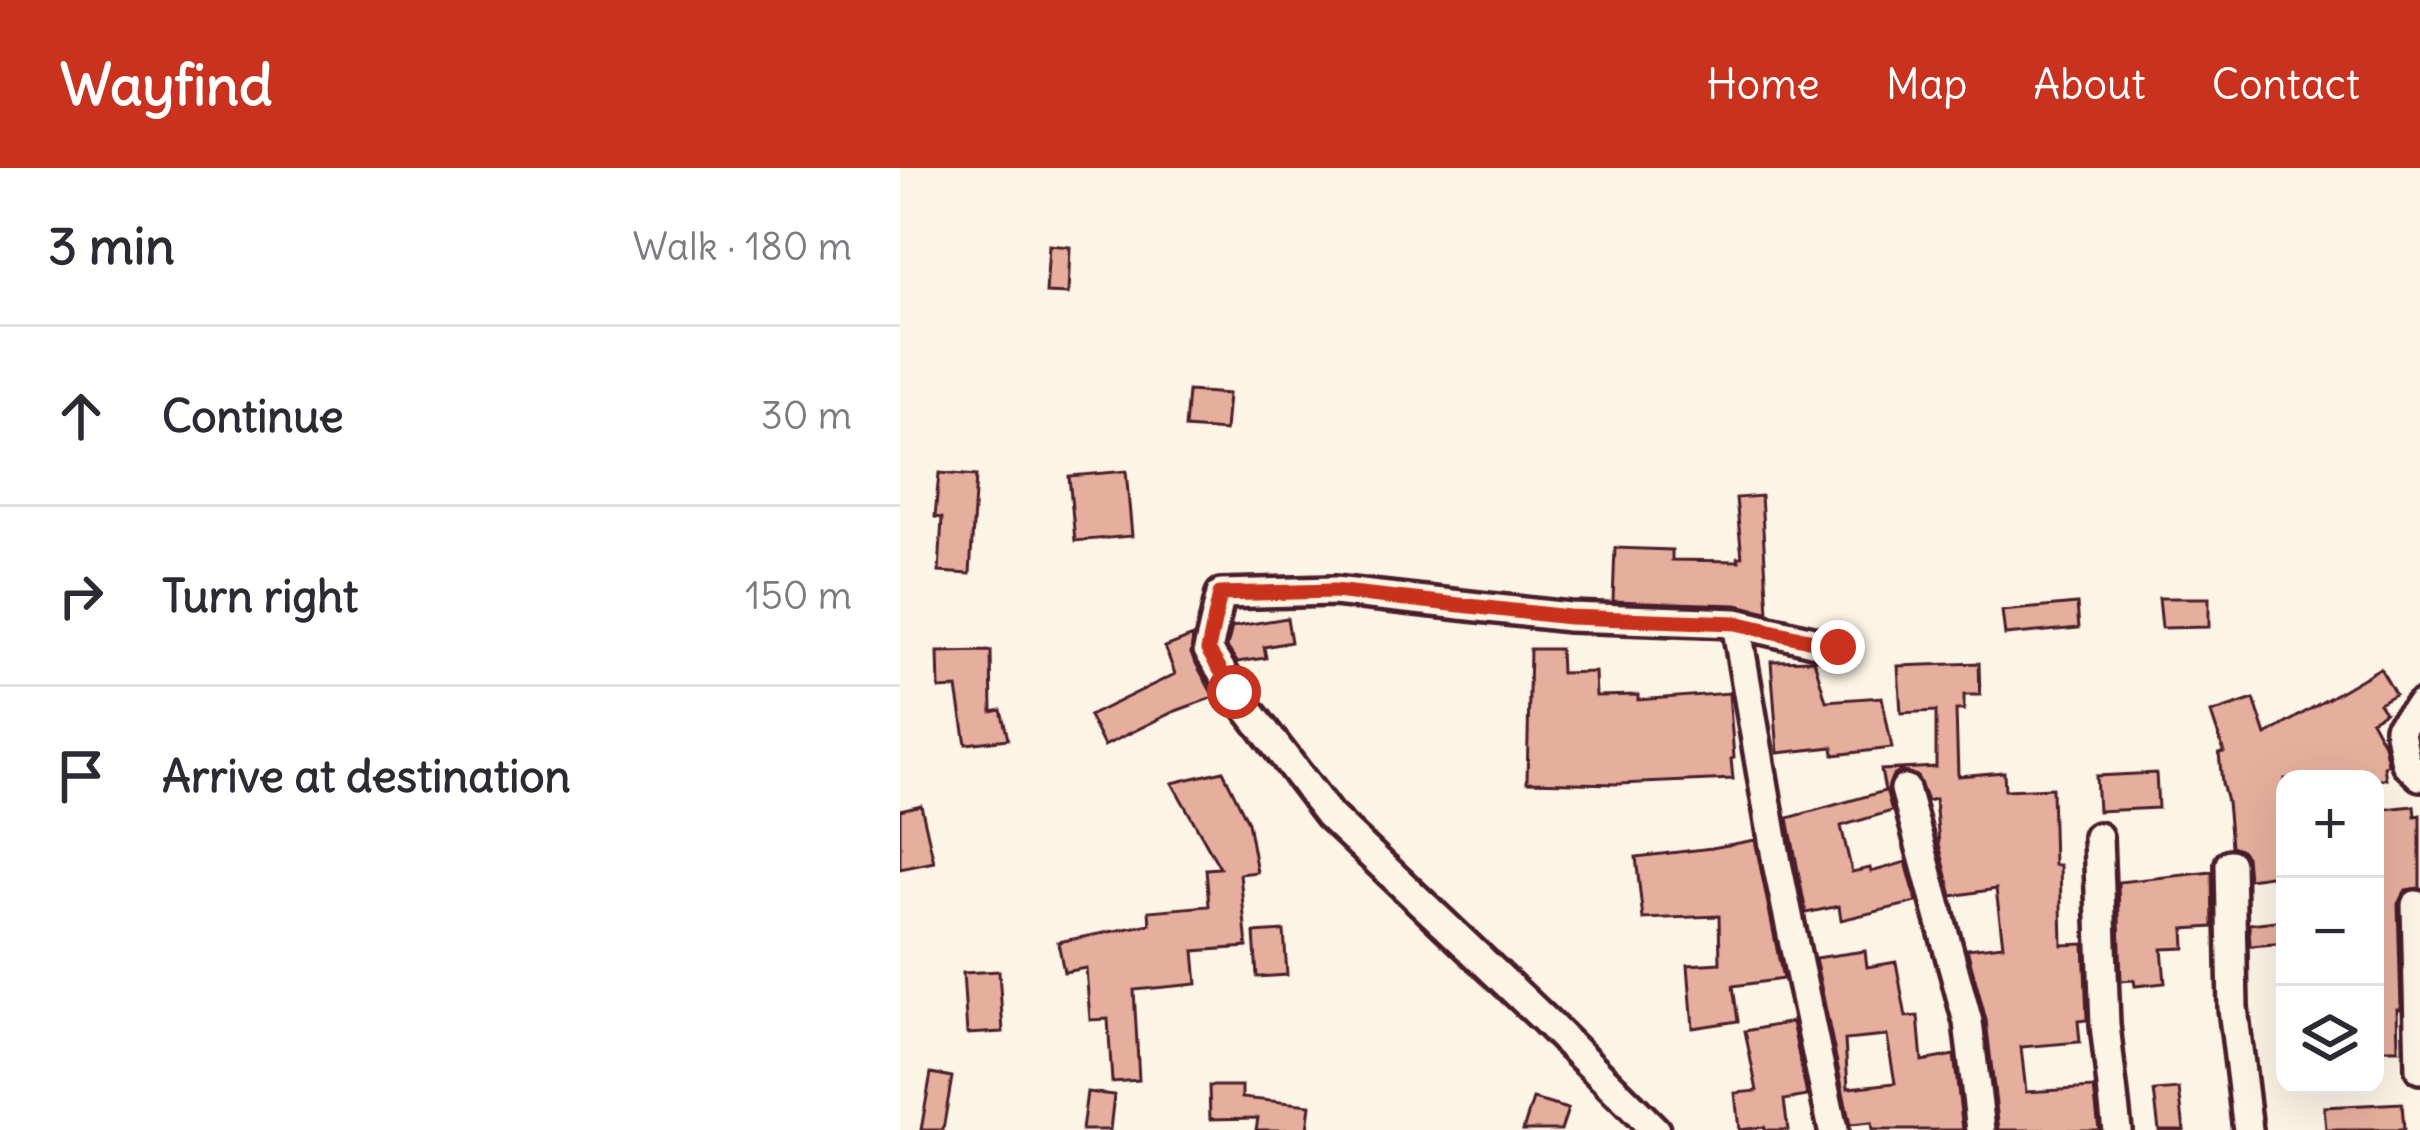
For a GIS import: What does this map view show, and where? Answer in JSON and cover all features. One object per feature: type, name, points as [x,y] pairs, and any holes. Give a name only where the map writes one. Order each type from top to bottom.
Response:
[{"type":"street","points":[[1654,1130],[1329,815],[1208,650],[1220,594],[1334,591],[1569,617],[1736,623],[1838,647]]},
{"type":"street","points":[[1736,623],[1777,863],[1833,1130]]},
{"type":"street","points":[[2420,705],[2398,728],[2406,763],[2420,776]]},
{"type":"street","points":[[1905,789],[1968,1022],[1982,1130]]},
{"type":"street","points":[[2098,837],[2105,1025],[2116,1130]]},
{"type":"street","points":[[2230,864],[2233,1009],[2248,1130]]},
{"type":"street","points":[[2416,905],[2420,1069]]},
{"type":"building","points":[[1049,245],[1070,247],[1068,294],[1046,293]]},
{"type":"building","points":[[1188,391],[1228,394],[1225,431],[1185,428]]},
{"type":"building","points":[[1126,471],[1132,536],[1075,541],[1069,476]]},
{"type":"building","points":[[939,473],[976,476],[970,574],[939,572],[942,518],[935,517]]},
{"type":"building","points":[[1761,496],[1768,612],[1737,605],[1613,601],[1615,548],[1672,550],[1672,560],[1739,561],[1736,498]]},
{"type":"building","points":[[2159,598],[2209,598],[2209,627],[2162,628]]},
{"type":"building","points":[[2077,604],[2079,628],[2005,635],[2002,611]]},
{"type":"building","points":[[1287,618],[1291,642],[1264,647],[1266,658],[1237,662],[1227,647],[1232,627]]},
{"type":"building","points":[[1193,636],[1191,654],[1214,697],[1104,746],[1089,716],[1175,674],[1165,647]]},
{"type":"building","points":[[1530,649],[1560,649],[1561,673],[1595,672],[1596,696],[1638,695],[1638,700],[1729,693],[1733,779],[1527,782]]},
{"type":"building","points":[[991,651],[992,712],[1001,710],[1008,739],[966,744],[957,688],[939,689],[938,652]]},
{"type":"building","points":[[1814,660],[1826,701],[1882,697],[1892,748],[1834,755],[1833,747],[1778,753],[1771,661]]},
{"type":"building","points":[[1979,663],[1980,695],[1964,695],[1964,710],[1956,710],[1958,776],[2004,772],[2005,790],[2052,788],[2062,945],[2084,944],[2087,1020],[2078,1021],[2080,1042],[2021,1047],[2026,1092],[2094,1088],[2099,1130],[1999,1130],[1986,1020],[1967,949],[2003,945],[1996,889],[1952,896],[1939,844],[1935,799],[1927,801],[1917,776],[1901,771],[1892,777],[1887,793],[1892,811],[1841,826],[1852,872],[1906,862],[1917,902],[1841,920],[1839,906],[1806,913],[1788,818],[1885,791],[1881,770],[1936,767],[1936,711],[1901,713],[1898,666]]},
{"type":"building","points":[[2380,668],[2395,694],[2379,703],[2385,712],[2371,720],[2384,744],[2386,779],[2384,770],[2276,770],[2276,875],[2248,879],[2246,856],[2231,846],[2219,753],[2224,752],[2211,713],[2254,699],[2266,735]]},
{"type":"building","points":[[1223,771],[1248,822],[1257,872],[1240,874],[1247,947],[1194,951],[1197,984],[1134,990],[1139,1080],[1112,1082],[1108,1019],[1090,1020],[1086,968],[1064,972],[1058,942],[1150,924],[1149,911],[1209,906],[1206,869],[1220,868],[1172,783]]},
{"type":"building","points":[[2156,773],[2158,808],[2098,811],[2096,776]]},
{"type":"building","points":[[921,805],[934,862],[900,869],[900,810]]},
{"type":"building","points":[[2414,806],[2415,816],[2420,815],[2420,888],[2406,890],[2398,904],[2398,1049],[2384,1049],[2384,809]]},
{"type":"building","points":[[1755,840],[1783,979],[1733,986],[1738,1021],[1693,1028],[1688,965],[1720,963],[1719,916],[1643,919],[1636,857]]},
{"type":"building","points":[[2212,872],[2213,927],[2184,929],[2185,948],[2162,949],[2165,983],[2135,986],[2134,980],[2121,981],[2118,882]]},
{"type":"building","points":[[2276,921],[2276,944],[2250,946],[2249,924]]},
{"type":"building","points":[[1284,931],[1287,975],[1257,977],[1254,933]]},
{"type":"building","points":[[1865,951],[1867,967],[1896,962],[1906,1017],[1918,1016],[1922,1061],[1954,1055],[1963,1130],[1872,1130],[1871,1123],[1850,1125],[1815,958]],"holes":[[[1887,1036],[1895,1083],[1848,1088],[1845,1040]]]},
{"type":"building","points":[[999,971],[1003,1032],[967,1034],[963,973]]},
{"type":"building","points":[[1792,1022],[1807,1096],[1784,1100],[1788,1130],[1739,1130],[1735,1093],[1757,1091],[1745,1031]]},
{"type":"building","points":[[931,1073],[952,1077],[943,1130],[921,1130]]},
{"type":"building","points":[[1209,1086],[1242,1086],[1242,1098],[1310,1105],[1307,1130],[1256,1130],[1258,1118],[1210,1119]]},
{"type":"building","points":[[2179,1089],[2184,1130],[2159,1130],[2154,1091]]},
{"type":"building","points":[[1087,1092],[1114,1095],[1110,1130],[1082,1130]]},
{"type":"building","points":[[1533,1099],[1568,1109],[1561,1130],[1523,1130]]},
{"type":"building","points":[[2402,1103],[2404,1130],[2326,1130],[2324,1107]]},
{"type":"route","points":[[1234,692],[1208,650],[1220,594],[1334,591],[1569,617],[1736,623],[1838,647]]}]
